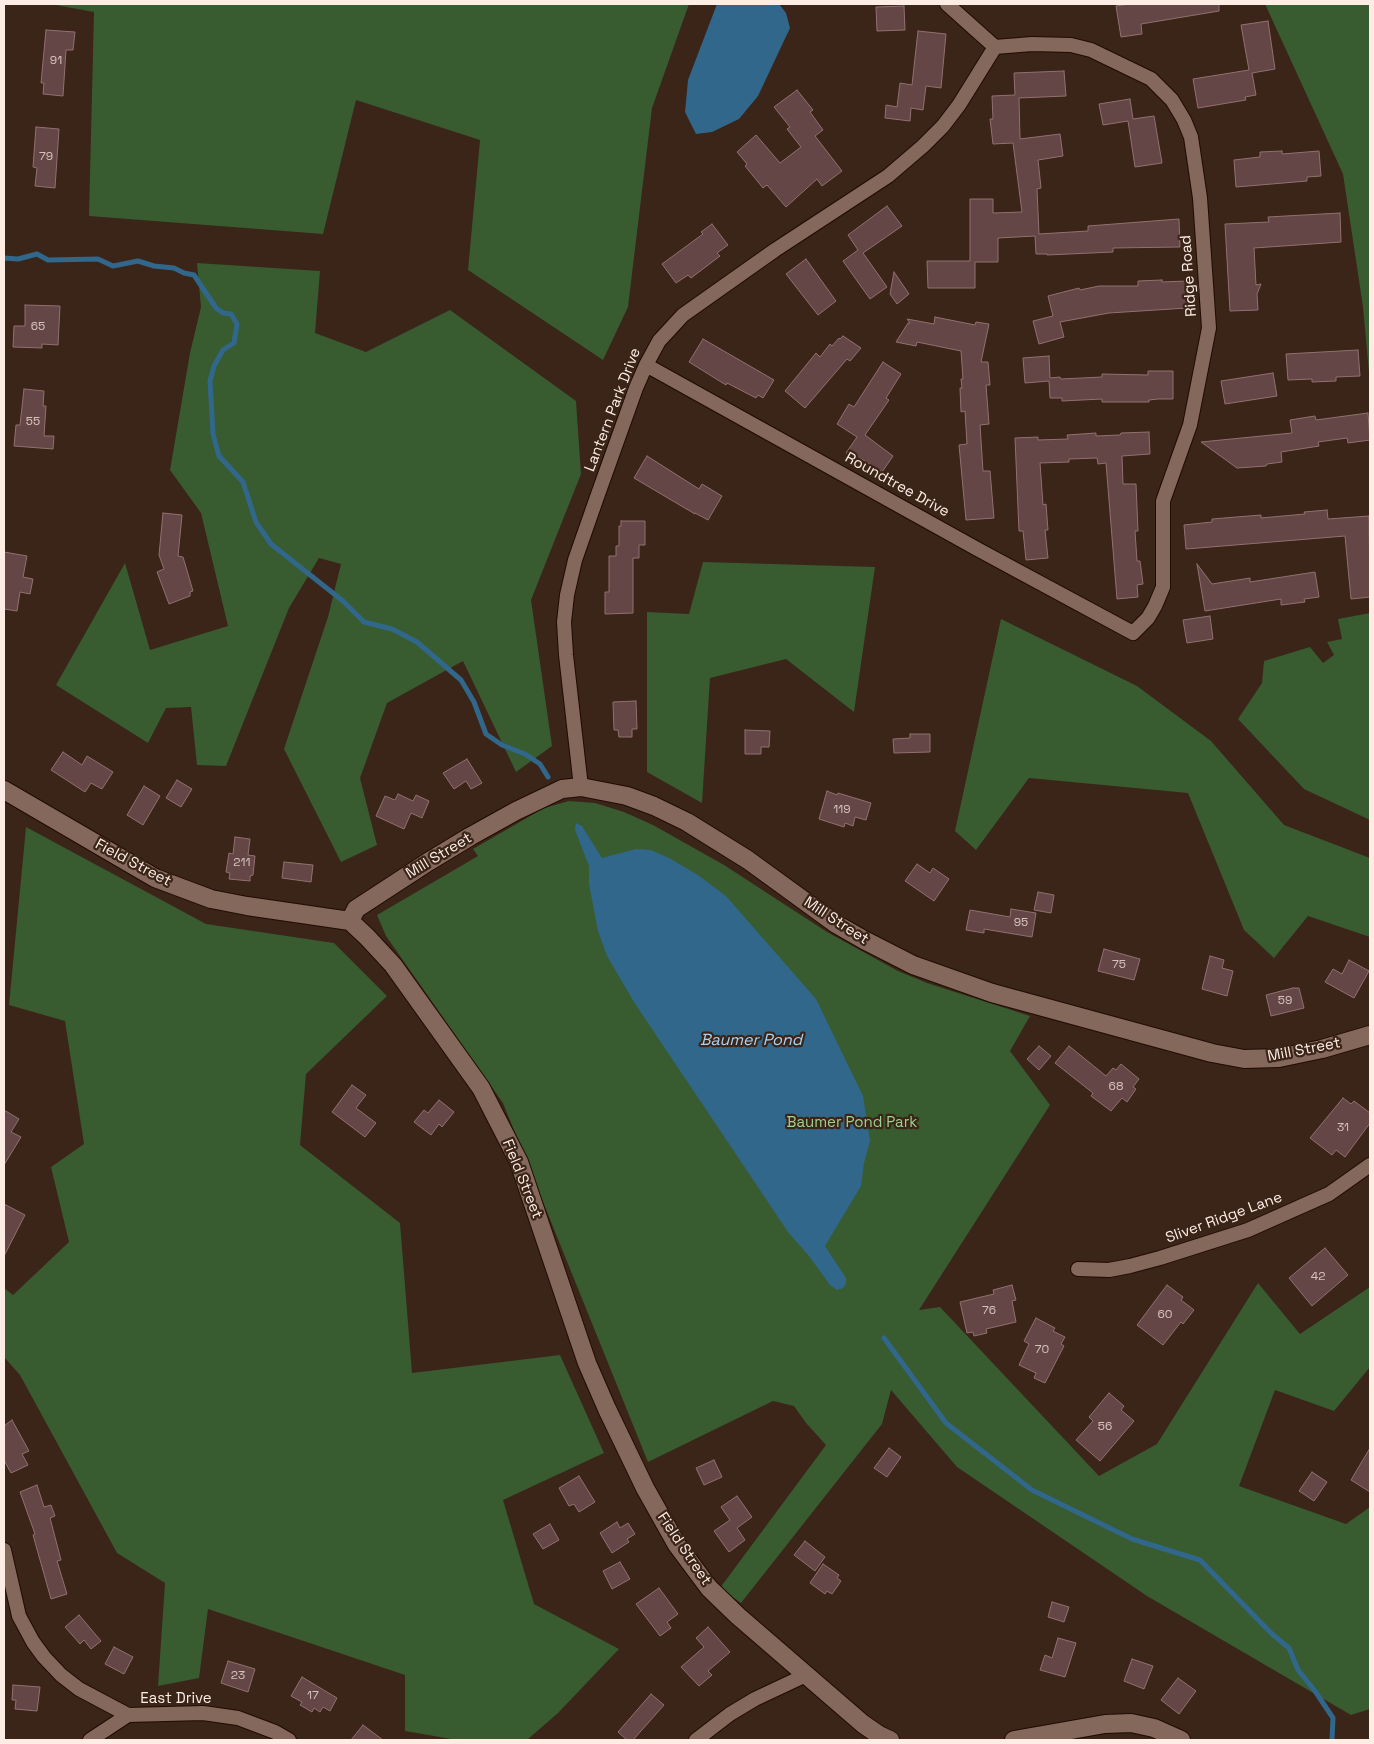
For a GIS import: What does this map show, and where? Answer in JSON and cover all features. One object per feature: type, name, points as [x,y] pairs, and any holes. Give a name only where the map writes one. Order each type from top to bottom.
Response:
[{"type":"street","points":[[947,4],[995,48]]},
{"type":"street","name":"Ridge Road","points":[[995,48],[1032,44],[1071,45],[1092,50],[1151,79],[1172,100],[1184,120],[1190,137],[1200,198],[1209,328],[1190,425],[1163,501],[1163,587],[1148,618],[1133,633]]},
{"type":"street","name":"Lantern Park Drive","points":[[581,787],[566,655],[564,622],[567,595],[575,560],[584,533],[646,365],[659,341],[683,315],[775,250],[888,176],[923,146],[944,126],[995,48]]},
{"type":"street","name":"Roundtree Drive","points":[[646,365],[979,550],[1133,633]]},
{"type":"street","name":"Mill Street","points":[[350,921],[356,909],[471,836],[516,811],[562,789],[581,787],[627,796],[654,806],[687,822],[748,860],[836,924],[864,940],[913,964],[992,993],[1212,1053],[1244,1059],[1279,1058],[1322,1049],[1370,1035]]},
{"type":"street","name":"Field Street","points":[[4,790],[155,878],[211,899],[350,921],[367,937],[393,965],[481,1088],[519,1162],[588,1363],[607,1409],[642,1482],[676,1542],[693,1568],[722,1601],[863,1724],[890,1740]]},
{"type":"street","name":"Sliver Ridge Lane","points":[[1078,1269],[1109,1270],[1130,1266],[1248,1230],[1329,1194],[1370,1166]]},
{"type":"street","name":"East Drive","points":[[4,1550],[20,1616],[33,1642],[60,1675],[79,1689],[128,1715],[203,1713],[238,1718],[275,1732],[289,1740]]},
{"type":"street","points":[[696,1740],[730,1714],[755,1699],[806,1675]]},
{"type":"street","points":[[90,1740],[128,1715]]},
{"type":"street","points":[[1014,1740],[1105,1724],[1131,1723],[1154,1728],[1181,1740]]},
{"type":"green space","points":[[50,4],[689,4],[652,108],[628,307],[603,360],[468,270],[480,140],[356,100],[323,234],[89,216],[94,12]]},
{"type":"green space","points":[[1265,4],[1370,4],[1370,384],[1363,307],[1343,174]]},
{"type":"green space","points":[[197,263],[320,271],[315,333],[366,352],[450,310],[576,401],[581,474],[531,600],[552,746],[516,772],[463,661],[387,703],[360,778],[377,845],[341,862],[284,749],[328,617],[341,564],[319,558],[289,608],[226,766],[197,765],[191,707],[166,708],[148,743],[56,685],[125,563],[150,650],[228,626],[201,513],[170,470],[190,353],[201,307]]},
{"type":"green space","points":[[703,562],[875,567],[854,712],[786,659],[710,678],[702,803],[647,772],[647,612],[689,614]]},
{"type":"green space","points":[[1370,613],[1370,820],[1304,789],[1238,719],[1262,683],[1264,661],[1310,647],[1323,663],[1334,655],[1327,642],[1342,639],[1338,619]]},
{"type":"green space","points":[[1001,619],[1137,686],[1211,741],[1284,825],[1370,858],[1370,937],[1308,916],[1274,958],[1244,930],[1188,793],[1029,778],[976,850],[955,831]]},
{"type":"green space","name":"Baumer Pond Park","points":[[569,801],[595,803],[624,812],[653,825],[724,865],[827,932],[898,971],[927,983],[1030,1016],[1010,1051],[1050,1105],[919,1310],[940,1307],[1099,1476],[1157,1444],[1258,1283],[1300,1334],[1370,1287],[1370,1367],[1334,1411],[1275,1390],[1239,1486],[1346,1524],[1370,1507],[1370,1709],[1351,1715],[1147,1596],[957,1467],[891,1390],[882,1424],[741,1603],[720,1588],[826,1445],[806,1423],[794,1406],[773,1401],[648,1462],[503,1103],[386,936],[377,915],[478,856],[473,849],[544,808]]},
{"type":"green space","points":[[26,827],[206,924],[334,943],[387,996],[306,1074],[300,1145],[400,1223],[412,1373],[560,1355],[604,1453],[503,1500],[534,1604],[619,1649],[558,1713],[527,1740],[457,1740],[405,1731],[405,1675],[208,1609],[199,1678],[158,1686],[165,1583],[117,1553],[20,1375],[4,1357],[4,1288],[13,1295],[69,1242],[51,1167],[84,1144],[65,1021],[9,1005]]},
{"type":"water","points":[[717,4],[779,4],[786,13],[790,28],[758,96],[739,119],[712,132],[696,134],[685,112],[688,80]]},
{"type":"water","name":"Baumer Pond","points":[[576,823],[582,826],[602,858],[636,849],[651,850],[698,875],[726,896],[816,999],[863,1096],[870,1141],[864,1163],[861,1186],[825,1246],[846,1278],[846,1284],[843,1288],[837,1290],[830,1285],[809,1256],[788,1232],[634,1002],[607,956],[598,931],[589,884],[589,866],[575,830]]},
{"type":"building","points":[[1130,4],[1219,4],[1219,11],[1141,24],[1142,34],[1121,37],[1116,6]]},
{"type":"building","points":[[904,6],[905,30],[877,31],[876,7]]},
{"type":"building","points":[[1268,21],[1275,69],[1252,73],[1256,95],[1245,97],[1246,100],[1198,108],[1193,79],[1249,70],[1241,25]]},
{"type":"building","points":[[46,30],[75,32],[73,50],[66,50],[63,96],[43,94],[44,83],[41,83]]},
{"type":"building","points":[[918,31],[946,34],[941,88],[926,86],[923,110],[911,108],[910,121],[885,118],[886,105],[897,107],[900,83],[912,85]]},
{"type":"building","points":[[1064,71],[1066,96],[1019,98],[1020,139],[1060,134],[1063,156],[1038,160],[1041,188],[1037,189],[1039,234],[1088,231],[1088,226],[1179,219],[1180,247],[1113,248],[1113,252],[1047,255],[1036,254],[1035,236],[998,238],[998,262],[975,262],[975,288],[928,288],[927,261],[970,261],[970,199],[993,199],[993,213],[1022,212],[1013,143],[993,144],[990,119],[993,119],[992,96],[1015,95],[1014,73]]},
{"type":"building","points":[[797,90],[813,110],[810,112],[823,130],[815,136],[842,171],[822,186],[817,179],[786,207],[767,185],[763,188],[745,166],[747,164],[737,152],[756,135],[780,163],[801,147],[787,129],[790,127],[774,107]]},
{"type":"building","points":[[1130,99],[1133,119],[1154,116],[1162,163],[1135,167],[1128,121],[1103,125],[1099,104]]},
{"type":"building","points":[[36,127],[59,129],[55,188],[35,186],[37,168],[33,167]]},
{"type":"building","points":[[1282,151],[1282,154],[1319,151],[1321,176],[1307,177],[1307,181],[1236,187],[1234,160],[1260,157],[1260,152]]},
{"type":"building","points":[[887,206],[902,226],[863,253],[887,287],[870,299],[843,261],[858,250],[848,235]]},
{"type":"building","points":[[1340,213],[1341,242],[1254,248],[1256,285],[1261,284],[1257,294],[1258,310],[1230,311],[1225,224],[1269,222],[1268,217]]},
{"type":"building","points":[[712,224],[728,245],[717,253],[720,256],[691,278],[688,275],[676,283],[662,264],[703,234],[701,232]]},
{"type":"building","points":[[806,259],[836,301],[818,315],[786,274]]},
{"type":"building","points":[[894,272],[909,294],[897,304],[890,294]]},
{"type":"building","points":[[1162,280],[1162,282],[1187,281],[1187,308],[1109,313],[1060,322],[1064,337],[1039,344],[1033,321],[1053,316],[1048,296],[1079,288],[1080,290],[1099,286],[1138,286],[1138,281]]},
{"type":"building","points":[[25,305],[60,306],[58,345],[42,344],[42,348],[13,347],[14,326],[25,326]]},
{"type":"building","points":[[935,317],[975,325],[976,322],[989,324],[981,362],[988,362],[990,385],[986,385],[989,424],[980,425],[983,471],[990,471],[994,518],[966,520],[959,445],[967,444],[965,411],[961,412],[960,388],[962,388],[961,379],[963,379],[961,351],[917,342],[916,346],[896,342],[908,323],[910,323],[907,319],[934,324]]},
{"type":"building","points":[[843,336],[861,348],[850,361],[847,359],[805,408],[785,391],[816,353],[820,357],[830,344],[832,346]]},
{"type":"building","points":[[703,339],[774,380],[763,398],[758,395],[756,398],[727,383],[726,385],[689,362]]},
{"type":"building","points":[[1358,350],[1360,376],[1336,377],[1336,381],[1288,380],[1286,354]]},
{"type":"building","points":[[1049,356],[1050,378],[1102,377],[1102,374],[1148,375],[1148,371],[1173,371],[1173,399],[1149,400],[1149,402],[1102,402],[1102,399],[1062,401],[1062,398],[1050,398],[1049,381],[1025,383],[1023,358]]},
{"type":"building","points":[[883,362],[901,374],[886,398],[889,400],[865,435],[893,456],[882,472],[860,458],[858,461],[846,453],[857,437],[837,424],[849,404],[854,407]]},
{"type":"building","points":[[1273,373],[1277,396],[1225,404],[1221,381]]},
{"type":"building","points":[[24,389],[44,391],[43,406],[46,406],[44,436],[54,436],[53,449],[14,446],[16,425],[20,425]]},
{"type":"building","points":[[1368,413],[1370,440],[1348,443],[1347,438],[1318,442],[1319,446],[1281,452],[1282,462],[1267,464],[1266,466],[1237,468],[1201,442],[1292,433],[1290,420],[1315,416],[1316,420]]},
{"type":"building","points":[[1149,432],[1150,454],[1122,456],[1123,484],[1136,484],[1138,531],[1135,531],[1137,561],[1140,561],[1143,584],[1137,585],[1138,597],[1117,599],[1106,463],[1098,464],[1097,458],[1069,459],[1069,462],[1040,463],[1043,505],[1046,504],[1048,530],[1045,530],[1048,558],[1026,560],[1023,531],[1019,531],[1015,438],[1038,437],[1038,440],[1068,439],[1067,435],[1096,433],[1096,436]]},
{"type":"building","points":[[647,456],[699,489],[702,484],[722,496],[708,520],[634,478]]},
{"type":"building","points":[[1327,510],[1328,519],[1369,516],[1370,597],[1351,599],[1345,536],[1186,549],[1184,525],[1212,522],[1212,519],[1261,515],[1261,518]]},
{"type":"building","points":[[163,513],[182,515],[178,556],[183,557],[193,591],[190,592],[190,596],[169,604],[157,572],[164,569],[159,555]]},
{"type":"building","points":[[621,521],[645,521],[645,545],[639,545],[639,558],[633,558],[633,613],[605,614],[605,592],[609,592],[609,556],[616,556],[616,546],[619,546],[619,526],[621,526]]},
{"type":"building","points":[[4,552],[27,556],[23,577],[33,579],[30,594],[20,592],[17,611],[4,609]]},
{"type":"building","points":[[1197,564],[1212,584],[1250,578],[1250,582],[1315,572],[1319,597],[1304,599],[1305,602],[1281,605],[1281,599],[1205,611]]},
{"type":"building","points":[[1210,616],[1213,639],[1187,643],[1183,620]]},
{"type":"building","points":[[636,701],[637,729],[632,729],[632,737],[619,737],[618,730],[614,730],[613,702]]},
{"type":"building","points":[[745,730],[770,731],[769,747],[761,747],[761,754],[745,754]]},
{"type":"building","points":[[910,734],[930,734],[930,752],[894,753],[893,739],[910,738]]},
{"type":"building","points":[[63,752],[82,765],[87,756],[113,772],[102,789],[91,783],[85,792],[51,770]]},
{"type":"building","points":[[467,759],[482,783],[471,789],[466,781],[454,789],[443,773]]},
{"type":"building","points":[[177,780],[192,789],[181,807],[166,798]]},
{"type":"building","points":[[144,786],[160,796],[143,825],[127,815]]},
{"type":"building","points":[[827,791],[871,803],[866,820],[855,817],[853,826],[845,823],[844,827],[819,819]]},
{"type":"building","points":[[398,794],[413,801],[416,795],[429,801],[422,818],[411,813],[404,829],[376,816],[385,796],[395,800]]},
{"type":"building","points":[[235,837],[250,839],[248,855],[255,856],[253,875],[250,876],[250,881],[229,879],[230,873],[226,872],[229,853],[233,854]]},
{"type":"building","points":[[284,862],[313,865],[311,882],[282,878]]},
{"type":"building","points":[[917,864],[930,873],[933,868],[949,879],[934,901],[905,881]]},
{"type":"building","points":[[1038,892],[1054,895],[1051,913],[1034,910]]},
{"type":"building","points":[[1011,909],[1036,913],[1032,937],[984,929],[984,933],[966,930],[970,910],[1010,917]]},
{"type":"building","points":[[1104,949],[1140,959],[1134,980],[1098,971]]},
{"type":"building","points":[[1210,956],[1224,960],[1222,968],[1233,971],[1227,996],[1202,989]]},
{"type":"building","points":[[1349,960],[1369,971],[1354,998],[1325,982],[1333,969],[1342,974]]},
{"type":"building","points":[[1299,988],[1304,1008],[1271,1016],[1266,995]]},
{"type":"building","points":[[1039,1046],[1051,1056],[1039,1070],[1027,1059]]},
{"type":"building","points":[[1069,1046],[1106,1076],[1113,1068],[1116,1070],[1121,1064],[1139,1079],[1133,1087],[1136,1089],[1127,1102],[1122,1098],[1111,1111],[1091,1096],[1093,1093],[1055,1063]]},
{"type":"building","points":[[352,1085],[366,1095],[356,1108],[376,1123],[365,1137],[332,1112]]},
{"type":"building","points":[[1343,1098],[1351,1104],[1354,1101],[1370,1113],[1370,1123],[1345,1157],[1336,1150],[1332,1155],[1310,1138]]},
{"type":"building","points":[[439,1100],[454,1112],[442,1127],[439,1124],[431,1135],[414,1122],[424,1110],[428,1113]]},
{"type":"building","points":[[4,1110],[19,1119],[11,1132],[21,1137],[4,1165]]},
{"type":"building","points":[[4,1204],[25,1215],[4,1256]]},
{"type":"building","points":[[1325,1248],[1348,1275],[1312,1306],[1289,1278]]},
{"type":"building","points":[[1012,1285],[1016,1300],[1012,1301],[1016,1322],[986,1329],[987,1333],[974,1336],[973,1332],[967,1333],[960,1302],[994,1294],[993,1290]]},
{"type":"building","points":[[1167,1285],[1183,1297],[1181,1300],[1194,1310],[1183,1324],[1181,1322],[1163,1345],[1137,1325]]},
{"type":"building","points":[[1036,1318],[1055,1328],[1053,1331],[1065,1337],[1061,1344],[1064,1346],[1045,1383],[1034,1378],[1036,1373],[1019,1365],[1029,1344],[1024,1341]]},
{"type":"building","points":[[1109,1393],[1124,1406],[1121,1410],[1134,1421],[1100,1461],[1076,1440],[1093,1421],[1089,1417]]},
{"type":"building","points":[[12,1420],[29,1451],[22,1454],[28,1465],[11,1473],[4,1460],[4,1426]]},
{"type":"building","points":[[889,1448],[901,1457],[887,1477],[874,1468]]},
{"type":"building","points":[[1370,1448],[1370,1492],[1351,1480]]},
{"type":"building","points":[[714,1460],[722,1477],[704,1485],[696,1468]]},
{"type":"building","points":[[1312,1472],[1327,1482],[1314,1501],[1299,1491]]},
{"type":"building","points":[[579,1476],[595,1502],[579,1512],[574,1504],[569,1506],[559,1488]]},
{"type":"building","points":[[37,1485],[44,1507],[51,1505],[55,1516],[50,1518],[61,1560],[57,1561],[67,1594],[51,1599],[33,1535],[35,1534],[20,1492]]},
{"type":"building","points":[[737,1496],[752,1517],[737,1528],[745,1540],[729,1552],[714,1531],[730,1520],[721,1507]]},
{"type":"building","points":[[617,1522],[620,1528],[628,1523],[635,1534],[627,1539],[629,1542],[612,1553],[600,1533]]},
{"type":"building","points":[[550,1524],[559,1540],[543,1549],[533,1534]]},
{"type":"building","points":[[805,1541],[825,1557],[815,1571],[794,1555]]},
{"type":"building","points":[[620,1562],[630,1579],[612,1589],[603,1571]]},
{"type":"building","points":[[823,1564],[839,1575],[837,1578],[841,1581],[832,1594],[827,1591],[825,1594],[810,1583]]},
{"type":"building","points":[[659,1588],[678,1614],[667,1622],[671,1628],[660,1636],[636,1604]]},
{"type":"building","points":[[1052,1602],[1069,1607],[1064,1622],[1048,1617]]},
{"type":"building","points":[[79,1615],[101,1641],[91,1649],[84,1640],[80,1644],[65,1627]]},
{"type":"building","points":[[708,1627],[730,1652],[708,1671],[712,1675],[699,1686],[681,1667],[704,1647],[696,1638]]},
{"type":"building","points":[[1058,1638],[1076,1643],[1065,1677],[1040,1670],[1045,1655],[1052,1658]]},
{"type":"building","points":[[114,1647],[133,1657],[124,1674],[105,1664]]},
{"type":"building","points":[[1132,1659],[1153,1666],[1144,1689],[1124,1681]]},
{"type":"building","points":[[228,1661],[255,1669],[248,1692],[221,1683]]},
{"type":"building","points":[[302,1677],[337,1698],[330,1711],[323,1707],[320,1712],[314,1708],[312,1712],[300,1705],[302,1702],[291,1696]]},
{"type":"building","points":[[1178,1678],[1196,1691],[1179,1714],[1161,1700]]},
{"type":"building","points":[[13,1685],[40,1687],[37,1711],[15,1709],[16,1700],[12,1700]]},
{"type":"building","points":[[651,1694],[664,1705],[633,1740],[627,1740],[618,1732]]},
{"type":"building","points":[[363,1725],[383,1740],[351,1740]]},
{"type":"waterway","points":[[4,258],[18,259],[37,254],[48,260],[98,259],[113,266],[138,261],[154,266],[174,268],[194,275],[216,308],[223,313],[231,314],[237,324],[234,343],[223,350],[214,366],[210,381],[213,434],[219,456],[243,482],[256,522],[271,544],[343,601],[364,622],[392,629],[417,642],[461,680],[474,702],[486,734],[502,745],[525,754],[540,764],[548,777]]},
{"type":"waterway","points":[[884,1338],[946,1423],[1032,1490],[1132,1539],[1200,1560],[1272,1634],[1289,1648],[1298,1670],[1333,1718],[1332,1740]]}]
